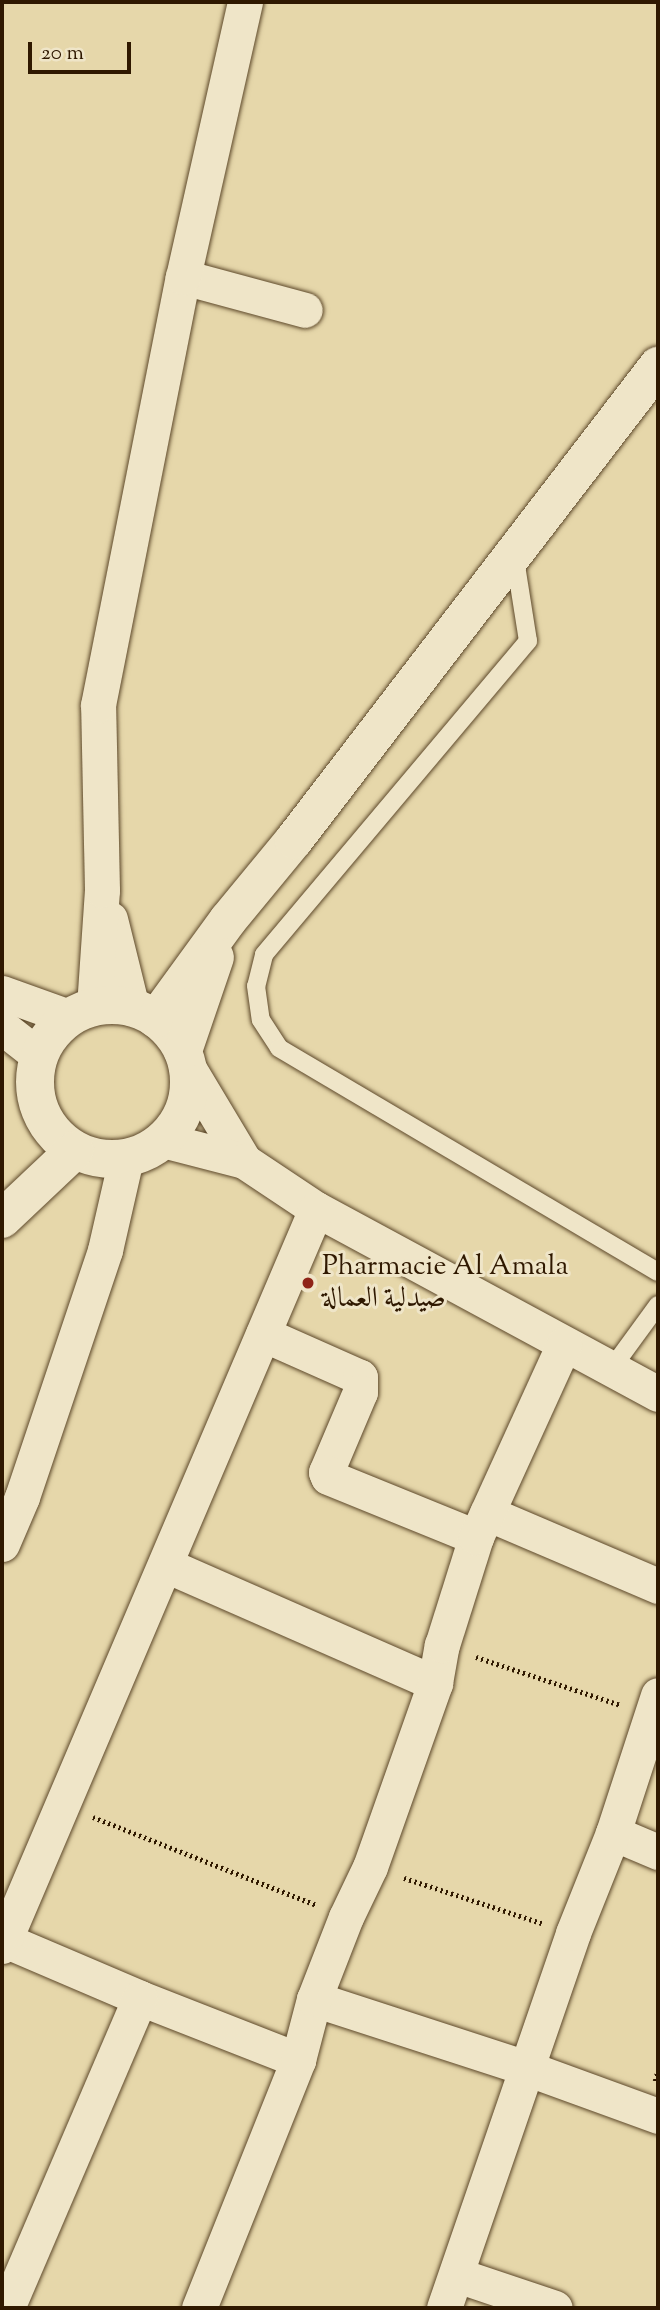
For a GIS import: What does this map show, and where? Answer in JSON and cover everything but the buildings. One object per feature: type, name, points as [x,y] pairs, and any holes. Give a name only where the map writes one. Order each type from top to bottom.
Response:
[{"type":"street","points":[[82,1012],[102,890],[99,705],[183,277],[245,2]]},
{"type":"street","points":[[183,277],[305,310]]},
{"type":"street","points":[[144,1013],[228,920],[294,840],[658,366]]},
{"type":"street","points":[[102,890],[144,1013]]},
{"type":"street","points":[[228,920],[186,1060],[185,1108],[176,1126],[163,1140],[149,1150],[126,1158],[99,1158],[63,1140],[41,1114],[36,1095],[39,1056],[48,1038],[82,1012],[113,1005],[144,1013],[171,1033],[186,1060],[244,1161]]},
{"type":"street","points":[[2,993],[82,1012]]},
{"type":"street","points":[[2,1027],[39,1056]]},
{"type":"street","points":[[2,1210],[63,1140]]},
{"type":"street","points":[[2,1219],[63,1140]]},
{"type":"street","points":[[163,1140],[244,1161],[316,1209],[658,1394]]},
{"type":"street","points":[[2,1544],[22,1497],[105,1250],[126,1158]]},
{"type":"street","points":[[298,2060],[3,1942],[316,1209]]},
{"type":"street","points":[[263,1334],[360,1377],[362,1384],[326,1472],[328,1477],[482,1525],[658,1586]]},
{"type":"street","points":[[199,2308],[298,2060],[314,1999],[346,1917],[370,1867],[435,1683],[442,1645],[482,1525],[564,1344]]},
{"type":"street","points":[[166,1565],[435,1683]]},
{"type":"street","points":[[444,2308],[529,2069],[573,1933],[613,1833],[655,1706]]},
{"type":"street","points":[[613,1833],[658,1852]]},
{"type":"street","points":[[7,2308],[140,1998]]},
{"type":"street","points":[[314,1999],[529,2069],[658,2116]]},
{"type":"street","points":[[457,2275],[555,2308]]},
{"type":"lane","points":[[514,552],[528,641],[264,955],[256,986],[261,1020],[279,1048],[658,1272]]},
{"type":"lane","points":[[612,1368],[658,1305]]},
{"type":"path","points":[[442,1645],[655,1706]]},
{"type":"path","points":[[63,1805],[346,1917]]},
{"type":"path","points":[[370,1867],[573,1933]]},
{"type":"place","name":"Pharmacie Al Amala صيدلية العمالة","points":[[308,1283]]}]
